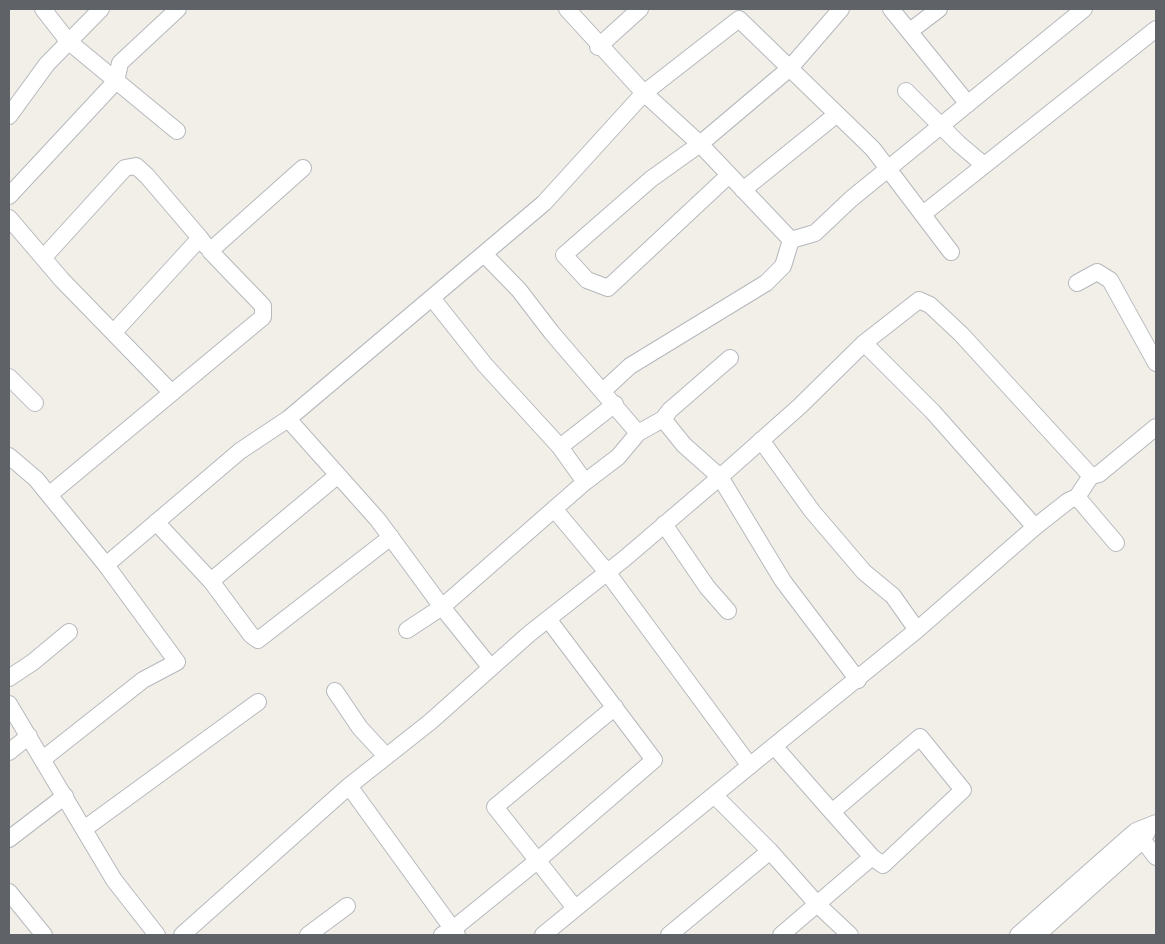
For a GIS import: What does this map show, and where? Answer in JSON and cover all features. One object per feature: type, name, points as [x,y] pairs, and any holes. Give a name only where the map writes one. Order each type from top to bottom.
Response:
[{"type":"street","points":[[42,9],[68,40],[177,131]]},
{"type":"street","points":[[9,116],[47,64],[68,40],[100,9]]},
{"type":"street","points":[[9,196],[116,81],[120,63],[178,9]]},
{"type":"street","points":[[567,9],[644,93],[700,144],[791,240]]},
{"type":"street","points":[[599,46],[640,9]]},
{"type":"street","points":[[729,175],[608,288],[587,280],[564,255],[651,179],[700,144],[790,68],[842,9]]},
{"type":"street","points":[[891,9],[968,104]]},
{"type":"street","points":[[910,31],[939,9]]},
{"type":"street","points":[[791,240],[815,233],[851,199],[1084,9]]},
{"type":"street","points":[[106,565],[240,451],[288,419],[544,203],[644,93],[739,19],[873,149],[951,252]]},
{"type":"street","points":[[923,214],[1156,29]]},
{"type":"street","points":[[906,91],[958,143],[984,165]]},
{"type":"street","points":[[743,190],[837,114]]},
{"type":"street","points":[[44,258],[125,168],[136,166],[147,176],[210,251],[263,306],[263,317],[49,495]]},
{"type":"street","points":[[210,251],[303,168]]},
{"type":"street","points":[[9,218],[62,280],[172,393]]},
{"type":"street","points":[[114,332],[200,238]]},
{"type":"street","points":[[603,391],[630,366],[746,297],[766,283],[783,266],[791,240]]},
{"type":"street","points":[[484,254],[519,290],[552,333],[638,433]]},
{"type":"street","points":[[1077,283],[1097,272],[1110,280],[1156,363]]},
{"type":"street","points":[[432,298],[485,365],[560,447],[584,482]]},
{"type":"street","points":[[182,935],[349,786],[720,477],[864,343],[919,300],[930,305],[961,334],[1091,476]]},
{"type":"street","points":[[864,343],[934,412],[1034,527]]},
{"type":"street","points":[[407,630],[442,607],[555,510],[584,482],[618,457],[638,433],[663,419],[670,410],[730,358]]},
{"type":"street","points":[[9,377],[36,403]]},
{"type":"street","points":[[560,447],[615,404]]},
{"type":"street","points":[[288,419],[391,537],[442,607],[491,668]]},
{"type":"street","points":[[663,419],[684,445],[720,477],[783,581],[858,680]]},
{"type":"street","points":[[543,935],[774,746],[858,680],[1034,527],[1068,501],[1077,497],[1091,476],[1099,474],[1156,427]]},
{"type":"street","points":[[761,440],[812,510],[864,572],[893,596],[917,630]]},
{"type":"street","points":[[9,456],[36,479],[106,565],[177,662],[143,680],[43,759]]},
{"type":"street","points":[[211,581],[338,475]]},
{"type":"street","points":[[1077,497],[1116,543]]},
{"type":"street","points":[[555,510],[606,572],[750,766]]},
{"type":"street","points":[[156,522],[211,581],[251,635],[258,640],[391,537]]},
{"type":"street","points":[[664,524],[707,587],[728,611]]},
{"type":"street","points":[[349,786],[450,933],[654,760],[548,619]]},
{"type":"street","points":[[9,678],[33,662],[69,632]]},
{"type":"street","points":[[335,691],[360,728],[386,756]]},
{"type":"street","points":[[84,829],[258,702]]},
{"type":"street","points":[[9,704],[114,880],[157,935]]},
{"type":"street","points":[[575,908],[495,807],[615,707]]},
{"type":"street","points":[[9,752],[29,736]]},
{"type":"street","points":[[774,746],[832,812],[872,857],[882,865],[962,790],[920,738],[832,812]]},
{"type":"street","points":[[714,795],[770,851],[817,904],[850,935]]},
{"type":"street","points":[[9,838],[65,796]]},
{"type":"street","points":[[1148,830],[1156,856]]},
{"type":"street","points":[[1018,935],[1148,830]]},
{"type":"street","points":[[1037,935],[1148,830]]},
{"type":"street","points":[[669,935],[770,851]]},
{"type":"street","points":[[781,935],[872,857]]},
{"type":"street","points":[[9,892],[44,935]]},
{"type":"street","points":[[308,935],[348,906]]}]
